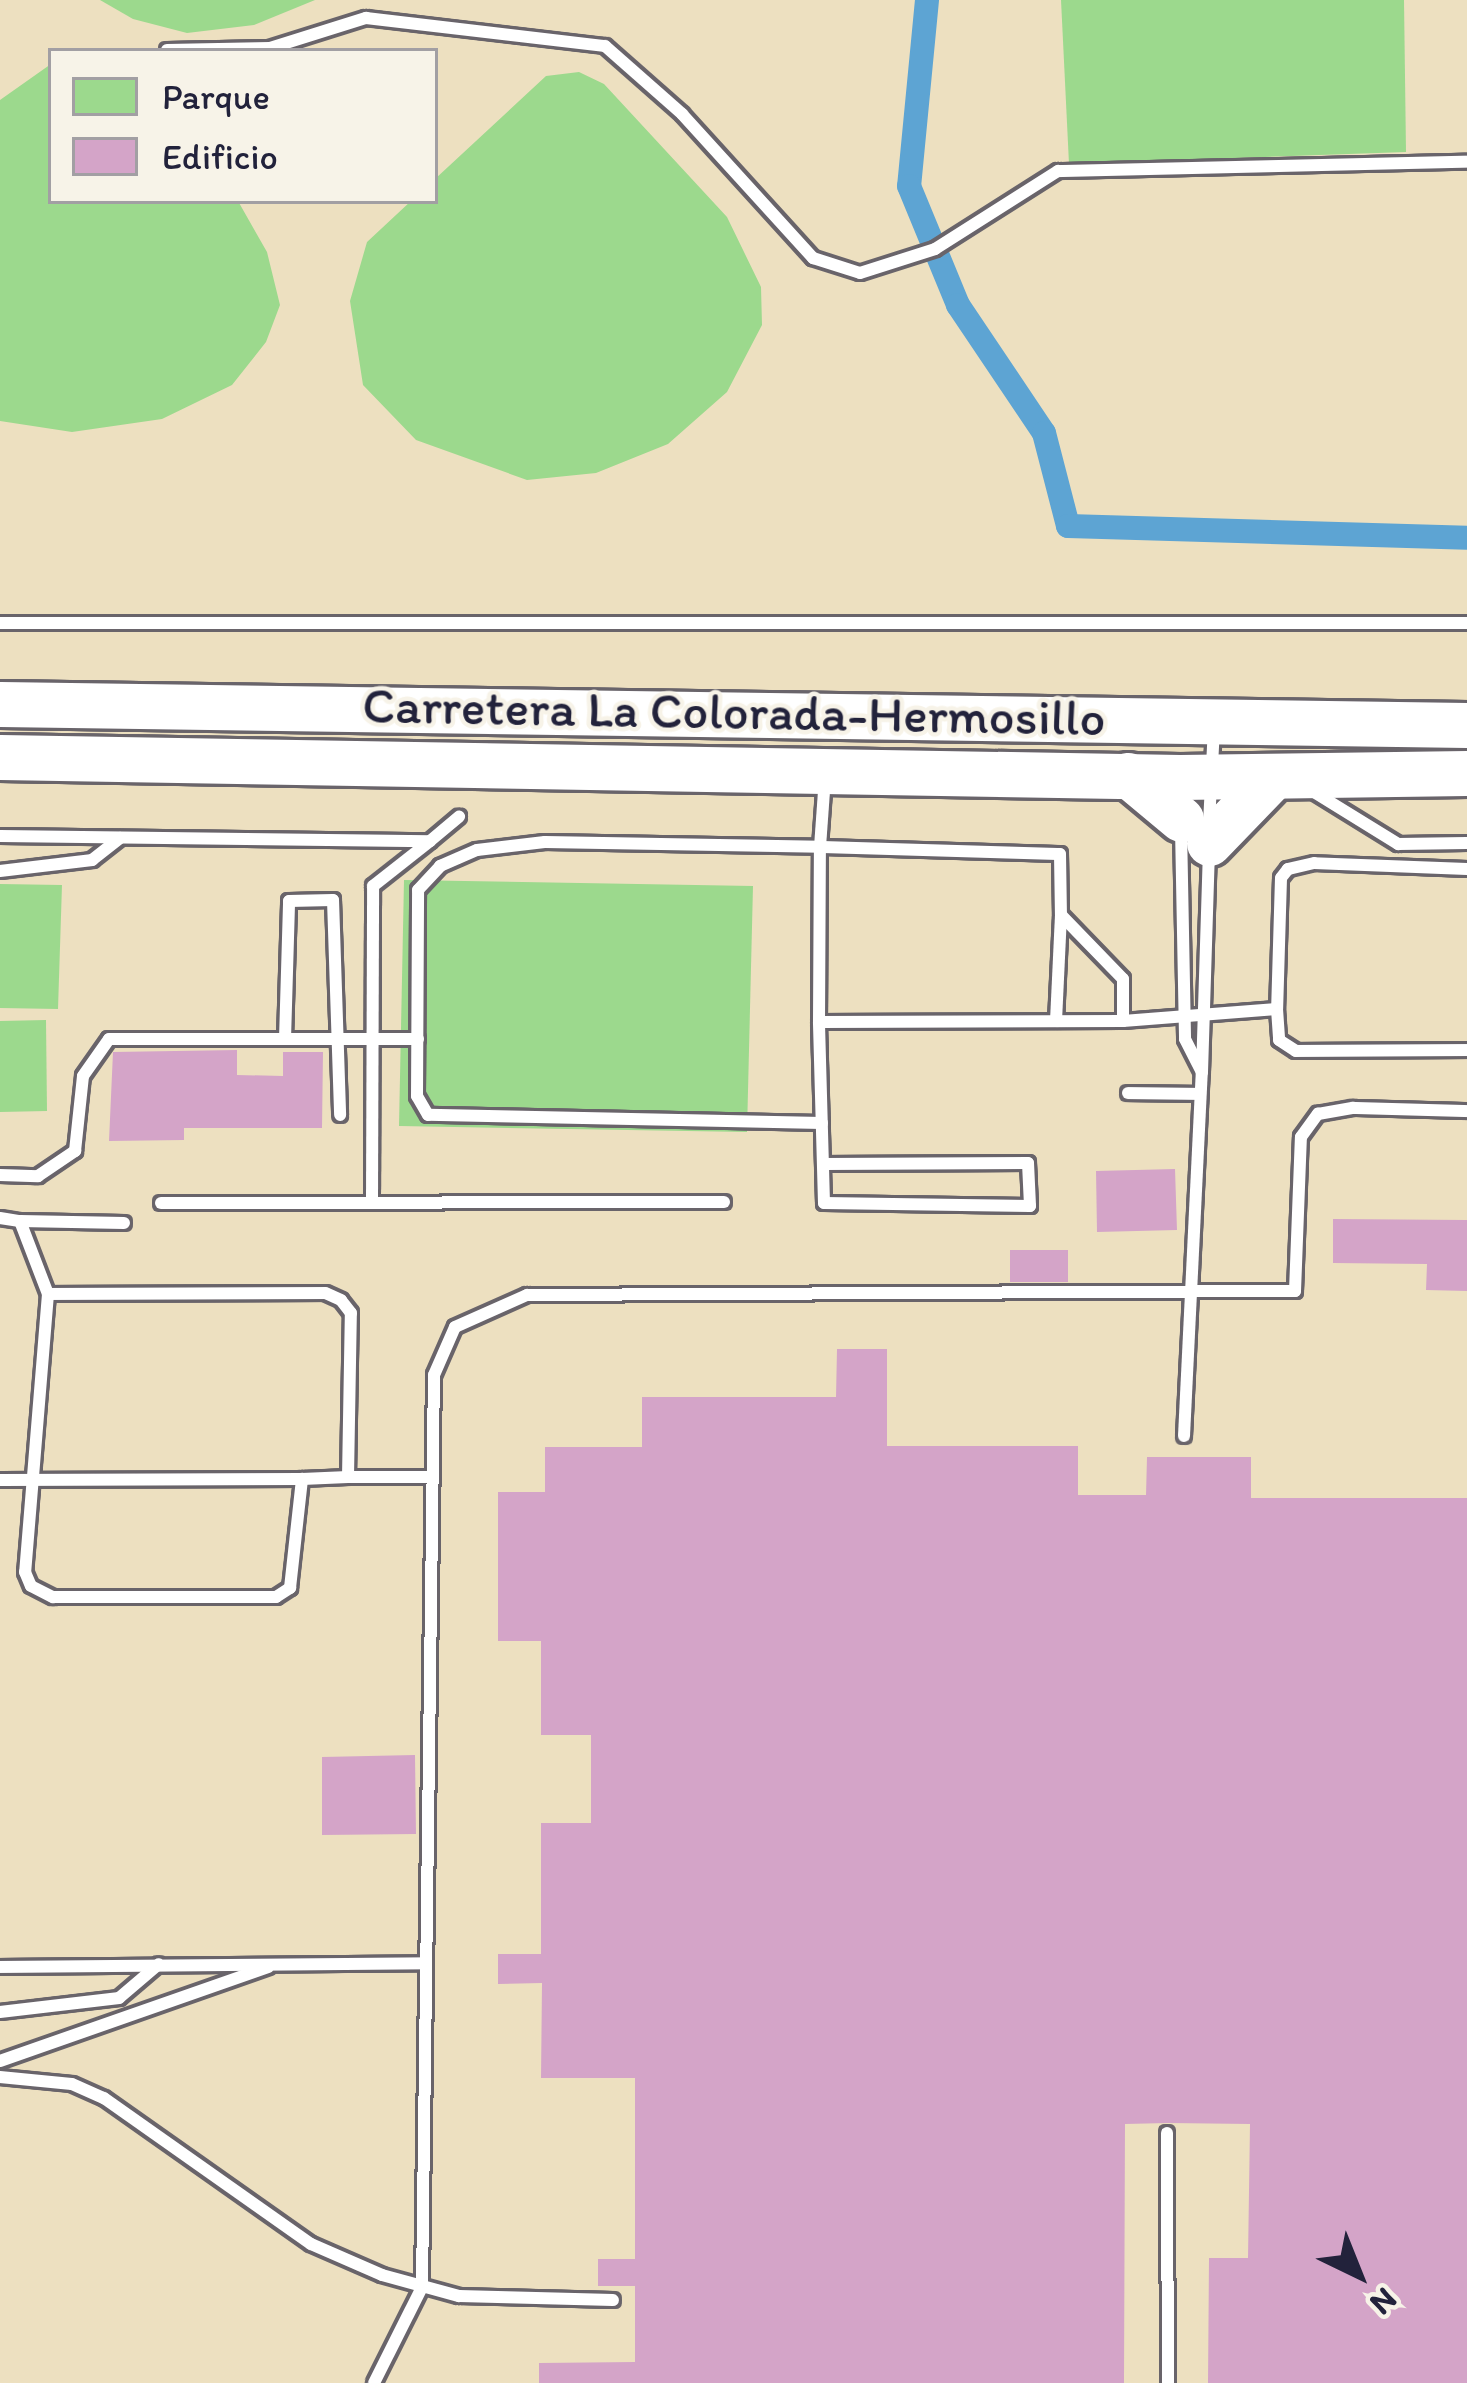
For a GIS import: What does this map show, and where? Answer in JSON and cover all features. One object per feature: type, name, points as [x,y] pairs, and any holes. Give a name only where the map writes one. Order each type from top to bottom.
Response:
[{"type":"highway","points":[[0,704],[1284,776]]},
{"type":"highway","points":[[1192,769],[1467,725]]},
{"type":"highway","name":"Carretera La Colorada-Hermosillo","points":[[0,757],[1128,775],[1192,769],[1284,776],[1467,773]]},
{"type":"lane","points":[[270,48],[366,18],[604,46],[682,113],[813,257],[860,273],[935,249],[1058,171],[1467,162]]},
{"type":"lane","points":[[0,623],[1467,623]]},
{"type":"lane","points":[[823,1164],[1028,1163],[1030,1206],[824,1203],[819,1022],[820,848],[826,768]]},
{"type":"lane","points":[[1184,1436],[1208,1012],[1192,769]]},
{"type":"lane","points":[[1192,769],[1185,1039],[1202,1072]]},
{"type":"lane","points":[[1284,776],[1332,810],[1398,844],[1467,843]]},
{"type":"lane","points":[[372,1202],[373,886],[459,817]]},
{"type":"lane","points":[[0,836],[430,841]]},
{"type":"lane","points":[[0,871],[92,860],[122,838]]},
{"type":"lane","points":[[822,1123],[446,1119],[428,1115],[417,1096],[418,890],[440,866],[477,850],[545,842],[1060,854],[1056,1021]]},
{"type":"lane","points":[[1467,869],[1314,863],[1288,869],[1281,878],[1277,1009],[1279,1040],[1296,1051],[1467,1050]]},
{"type":"lane","points":[[285,1039],[289,901],[333,900],[340,1115]]},
{"type":"lane","points":[[1061,915],[1124,980],[1123,1021]]},
{"type":"lane","points":[[819,1022],[1123,1021],[1277,1009]]},
{"type":"lane","points":[[0,1157],[4,1175],[38,1176],[75,1151],[83,1076],[109,1039],[418,1039]]},
{"type":"lane","points":[[1128,1093],[1200,1094]]},
{"type":"lane","points":[[374,2383],[422,2287],[433,1477],[442,1347],[454,1327],[503,1300],[1190,1297],[1295,1291],[1301,1137],[1318,1114],[1353,1108],[1467,1111]]},
{"type":"lane","points":[[161,1203],[724,1202]]},
{"type":"lane","points":[[0,1218],[124,1223]]},
{"type":"lane","points":[[20,1221],[48,1294],[38,1480],[25,1572],[32,1586],[53,1597],[276,1597],[290,1588],[302,1479]]},
{"type":"lane","points":[[48,1294],[325,1293],[341,1300],[351,1313],[348,1477]]},
{"type":"lane","points":[[0,1480],[433,1477]]},
{"type":"lane","points":[[0,2061],[280,1962]]},
{"type":"lane","points":[[0,1967],[426,1963]]},
{"type":"lane","points":[[0,2012],[119,1998],[159,1964]]},
{"type":"lane","points":[[0,2077],[72,2084],[104,2098],[311,2244],[422,2287],[501,2299],[614,2300]]},
{"type":"lane","points":[[1167,2133],[1168,2383]]},
{"type":"green space","points":[[100,0],[315,0],[254,25],[187,33],[133,19]]},
{"type":"green space","points":[[1061,0],[1404,0],[1406,152],[1069,164]]},
{"type":"green space","points":[[48,66],[48,204],[240,204],[267,252],[280,305],[266,342],[232,385],[162,419],[72,432],[0,421],[0,100]]},
{"type":"green space","points":[[579,72],[604,84],[727,217],[761,287],[762,325],[727,392],[668,444],[596,473],[527,480],[416,440],[363,385],[350,301],[367,242],[408,204],[438,204],[438,176],[546,76]]},
{"type":"green space","points":[[404,880],[753,886],[747,1132],[399,1126]]},
{"type":"green space","points":[[0,884],[62,885],[58,1009],[0,1008]]},
{"type":"green space","points":[[46,1020],[47,1111],[0,1112],[0,1021]]},
{"type":"building","points":[[237,1050],[237,1075],[283,1076],[283,1052],[323,1052],[322,1128],[184,1128],[184,1140],[109,1141],[113,1052]]},
{"type":"building","points":[[1175,1169],[1177,1230],[1097,1232],[1096,1171]]},
{"type":"building","points":[[1333,1219],[1467,1220],[1467,1291],[1426,1290],[1427,1264],[1333,1263]]},
{"type":"building","points":[[1010,1250],[1068,1250],[1068,1282],[1010,1282]]},
{"type":"building","points":[[837,1349],[887,1349],[887,1446],[1078,1446],[1078,1495],[1146,1495],[1147,1457],[1251,1457],[1251,1498],[1467,1498],[1467,2383],[1208,2383],[1209,2258],[1248,2258],[1250,2124],[1168,2123],[1125,2124],[1124,2383],[539,2383],[539,2363],[635,2362],[635,2286],[598,2286],[598,2259],[635,2259],[635,2078],[541,2078],[542,1983],[498,1984],[498,1954],[541,1954],[541,1823],[591,1823],[591,1735],[541,1735],[541,1641],[498,1641],[498,1492],[545,1492],[545,1447],[642,1447],[642,1397],[836,1397]]},
{"type":"building","points":[[415,1755],[416,1834],[322,1835],[322,1757]]},
{"type":"waterway","points":[[927,0],[909,186],[958,305],[1044,433],[1068,526],[1467,538]]}]
